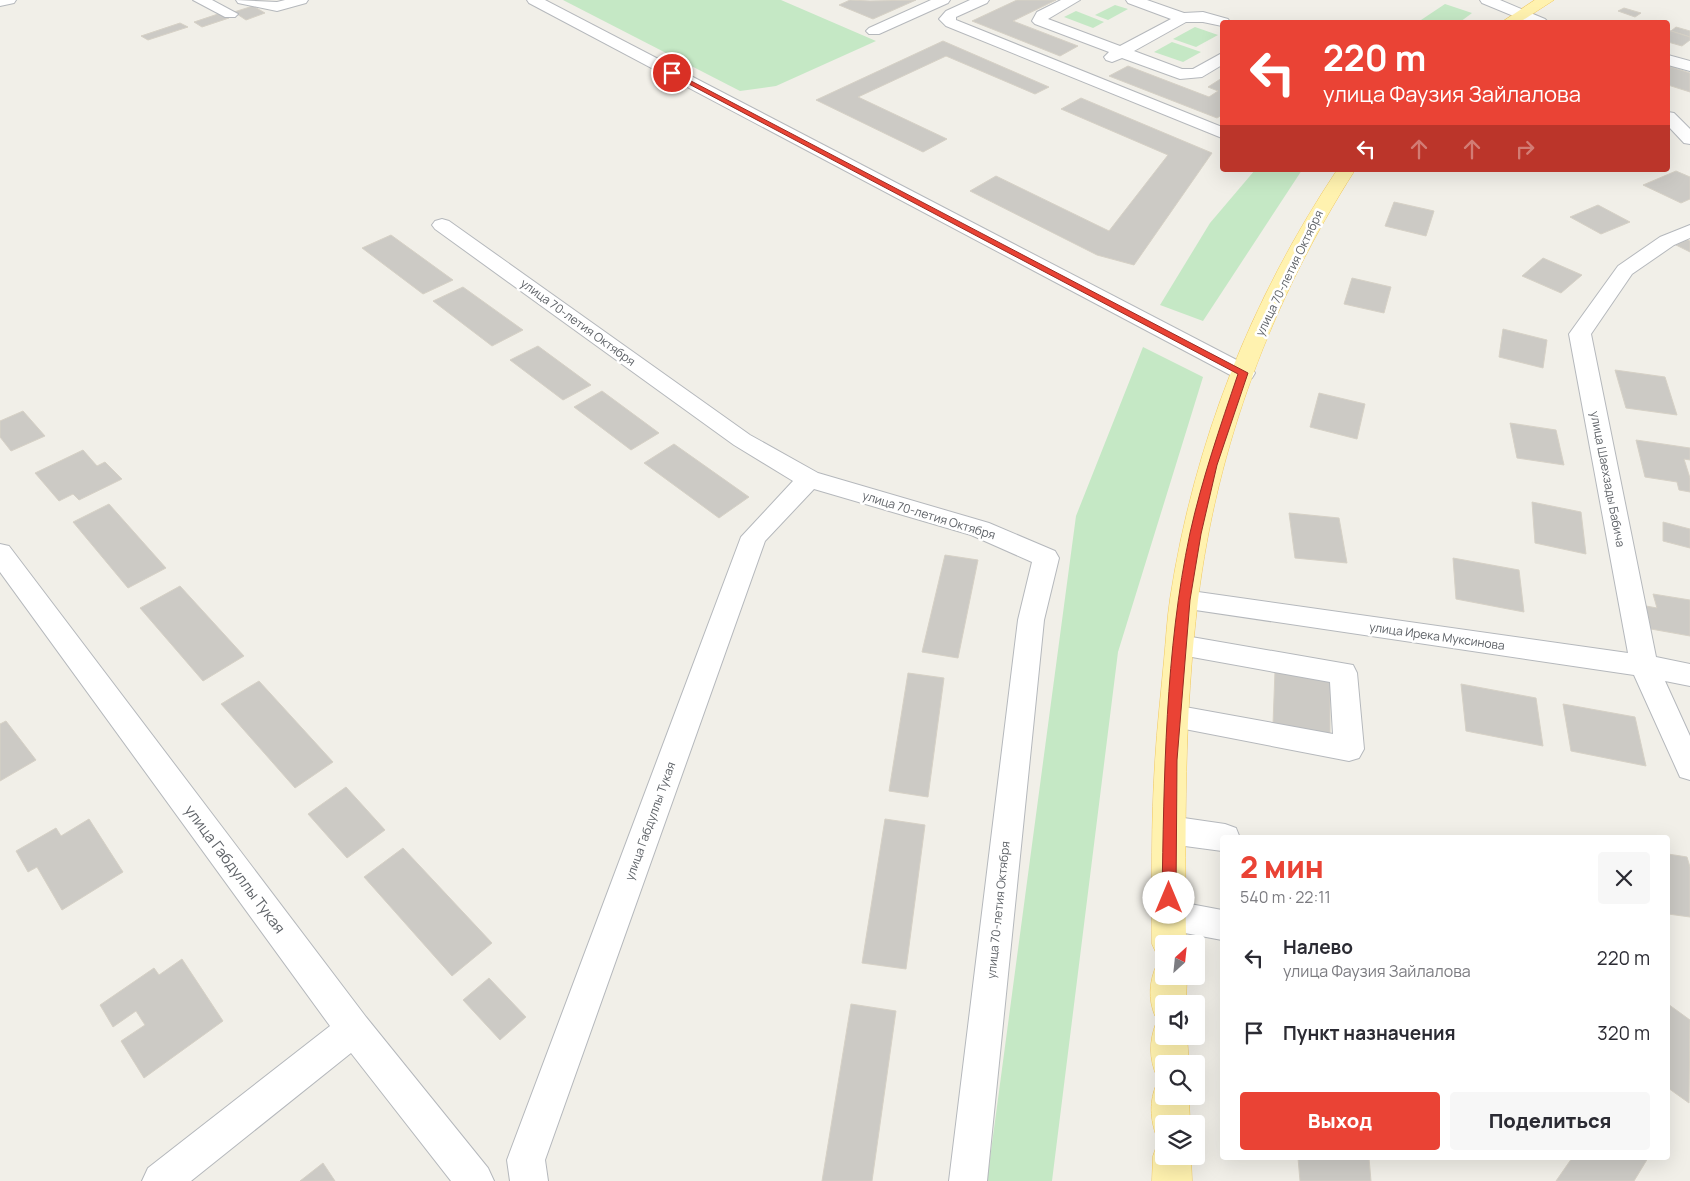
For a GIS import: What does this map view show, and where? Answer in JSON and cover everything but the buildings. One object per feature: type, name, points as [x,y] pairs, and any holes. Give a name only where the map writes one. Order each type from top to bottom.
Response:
[{"type":"main road","points":[[1516,19],[1546,0]]},
{"type":"main road","name":"улица 70-летия Октября","points":[[1169,929],[1170,760],[1184,600],[1196,534],[1212,465],[1270,306],[1322,204],[1345,172]]},
{"type":"main road","points":[[1172,1165],[1172,1181]]},
{"type":"street","points":[[0,2],[9,0]]},
{"type":"street","points":[[200,0],[230,14]]},
{"type":"street","points":[[243,0],[277,7],[301,0]]},
{"type":"street","points":[[534,0],[1244,373]]},
{"type":"street","points":[[874,31],[942,0]]},
{"type":"street","points":[[982,0],[948,16],[947,20],[1220,132]]},
{"type":"street","points":[[1073,0],[1042,16],[1040,21],[1176,73],[1196,74],[1220,59]]},
{"type":"street","points":[[1133,0],[1183,18],[1204,17],[1220,21]]},
{"type":"street","points":[[1487,0],[1516,19]]},
{"type":"street","points":[[1078,75],[1183,18]]},
{"type":"street","points":[[1670,61],[1690,66]]},
{"type":"street","points":[[1670,119],[1690,139]]},
{"type":"street","name":"улица 70-летия Октября","points":[[442,225],[742,440],[809,480],[980,529],[1046,558],[1031,620],[968,1181]]},
{"type":"street","name":"улица Шаехзады Бабича","points":[[1689,232],[1667,240],[1625,270],[1580,334],[1644,666],[1690,768]]},
{"type":"street","name":"улица Габдуллы Тукая","points":[[530,1181],[526,1160],[754,537],[809,480]]},
{"type":"street","name":"улица Габдуллы Тукая","points":[[0,553],[354,1029],[475,1181]]},
{"type":"street","name":"улица Ирека Муксинова","points":[[1184,600],[1644,666],[1690,675]]},
{"type":"street","points":[[1174,717],[1349,749],[1343,673],[1180,646]]},
{"type":"street","points":[[1170,830],[1220,837]]},
{"type":"street","points":[[1169,929],[1220,925]]},
{"type":"street","points":[[161,1181],[354,1029]]},
{"type":"green space","points":[[563,0],[781,0],[876,41],[776,86],[740,91]]},
{"type":"green space","points":[[1445,4],[1472,13],[1463,20],[1421,20]]},
{"type":"green space","points":[[1115,5],[1128,9],[1108,20],[1095,15]]},
{"type":"green space","points":[[1076,11],[1104,22],[1093,28],[1064,17]]},
{"type":"green space","points":[[1195,27],[1218,35],[1196,47],[1173,39]]},
{"type":"green space","points":[[1172,42],[1201,52],[1183,62],[1154,52]]},
{"type":"green space","points":[[1253,172],[1301,172],[1203,321],[1160,305],[1210,223]]},
{"type":"green space","points":[[1143,347],[1203,377],[1118,652],[1052,1181],[987,1181],[1076,516]]},
{"type":"route","points":[[672,73],[1244,373],[1228,413],[1212,465],[1196,534],[1184,600],[1170,760],[1169,898]]}]
